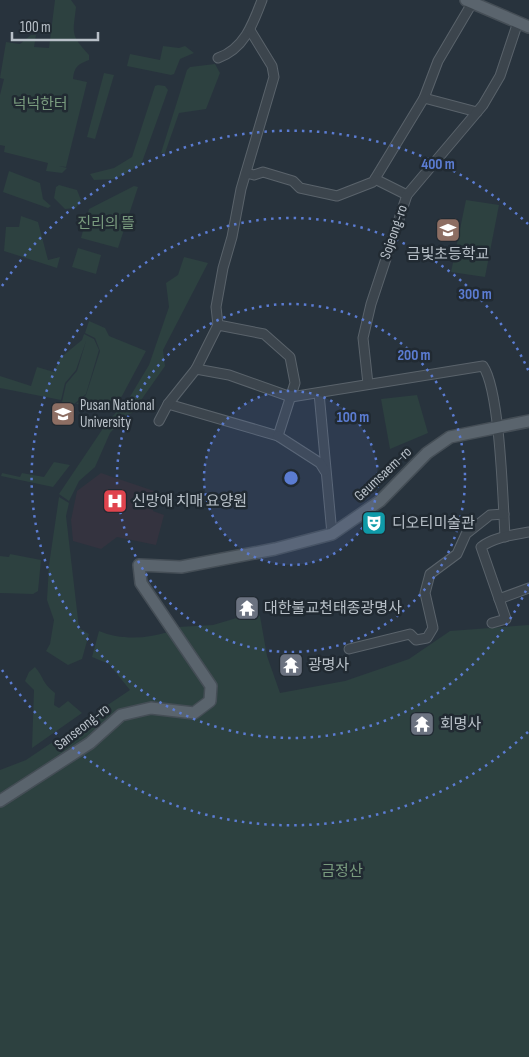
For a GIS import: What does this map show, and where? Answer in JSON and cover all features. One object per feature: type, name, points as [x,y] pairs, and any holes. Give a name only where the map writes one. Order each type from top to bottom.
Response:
[{"type":"main road","points":[[471,1],[524,24]]},
{"type":"main road","name":"Geumsaem-ro","points":[[139,565],[181,568],[275,549],[332,534],[341,530],[380,501],[427,453],[450,437],[529,421]]},
{"type":"main road","name":"Sanseong-ro","points":[[0,801],[90,743],[121,715],[151,708],[194,713],[210,701],[211,686],[141,583],[139,565]]},
{"type":"street","points":[[218,58],[236,48],[250,30],[262,0]]},
{"type":"street","points":[[246,173],[254,175],[263,172],[293,181],[300,188],[337,196],[364,187],[375,179],[424,98],[438,61],[471,1]]},
{"type":"street","name":"Sojeong-ro","points":[[368,384],[363,338],[371,304],[407,195],[477,112],[500,76],[524,24]]},
{"type":"street","points":[[159,421],[168,404],[196,368],[218,324],[216,307],[219,286],[246,173],[274,77],[272,66],[250,30]]},
{"type":"street","points":[[424,98],[477,112]]},
{"type":"street","points":[[375,179],[407,195]]},
{"type":"street","points":[[218,324],[264,334],[290,357],[295,383],[278,436]]},
{"type":"street","points":[[196,368],[229,375],[291,397],[483,366],[488,374],[497,427],[505,536]]},
{"type":"street","points":[[319,393],[332,534]]},
{"type":"street","points":[[168,404],[278,436],[320,463],[325,471]]},
{"type":"street","points":[[349,649],[410,634],[416,640],[426,638],[433,628],[425,593],[430,574],[457,554],[466,534],[472,529],[490,515],[504,514]]},
{"type":"street","points":[[492,623],[506,619],[481,547],[488,542],[505,536],[529,532]]},
{"type":"street","points":[[499,599],[529,588]]},
{"type":"shaded area","name":"신망애 치매 요양원","points":[[101,473],[157,492],[153,511],[164,515],[156,545],[117,537],[101,549],[73,541],[71,520],[77,491]]},
{"type":"green space","name":"넉넉한터","points":[[55,0],[71,0],[76,7],[74,33],[89,55],[89,60],[77,66],[74,72],[73,79],[87,82],[66,167],[59,166],[67,168],[62,173],[46,171],[48,163],[4,152],[5,146],[0,145],[0,95],[4,79],[0,78],[6,42],[20,44],[31,35],[36,35],[34,47],[49,48]]},
{"type":"green space","points":[[163,46],[179,48],[185,46],[194,53],[180,59],[174,74],[171,75],[127,66],[130,54],[160,60]]},
{"type":"green space","points":[[215,64],[220,73],[206,109],[179,113],[165,153],[161,153],[187,70],[190,67]]},
{"type":"green space","points":[[104,73],[114,75],[95,139],[87,137]]},
{"type":"green space","points":[[155,86],[165,86],[168,90],[141,165],[115,179],[94,180],[90,174],[114,168],[132,157]]},
{"type":"green space","points":[[9,171],[40,183],[43,199],[51,206],[48,208],[3,192]]},
{"type":"green space","points":[[59,185],[77,190],[81,200],[76,208],[65,209],[54,198],[56,187]]},
{"type":"green space","name":"진리의 뜰","points":[[134,186],[138,187],[118,248],[81,238],[89,209]]},
{"type":"green space","points":[[466,200],[499,205],[485,277],[451,272]]},
{"type":"green space","points":[[21,216],[38,222],[48,260],[60,257],[57,268],[4,251],[6,227],[19,227]]},
{"type":"green space","points":[[78,248],[101,255],[96,274],[72,267]]},
{"type":"green space","points":[[184,257],[208,263],[163,350],[165,366],[132,413],[126,415],[110,433],[95,467],[79,481],[69,501],[59,494],[108,421],[128,400],[149,365],[169,307],[166,283],[178,275]]},
{"type":"green space","points":[[89,321],[105,328],[109,336],[146,351],[122,396],[109,409],[76,404],[86,395],[100,351],[95,338],[85,333]]},
{"type":"green space","points":[[84,334],[94,339],[99,350],[86,394],[74,404],[62,402],[66,384],[77,371],[86,341],[76,370],[65,383],[61,400],[0,388],[0,376],[31,386],[37,367],[54,372],[60,358],[82,340]]},
{"type":"green space","points":[[417,395],[428,433],[390,449],[381,399]]},
{"type":"green space","points":[[54,462],[70,465],[53,487],[1,476],[2,473],[20,477],[22,473],[44,477]]},
{"type":"green space","points":[[59,497],[69,503],[66,516],[79,628],[89,634],[82,659],[68,665],[46,651],[50,644],[54,620],[47,600],[49,565]]},
{"type":"green space","points":[[10,554],[41,560],[38,591],[33,594],[0,593],[0,556],[9,557]]},
{"type":"green space","name":"금정산","points":[[260,616],[267,656],[280,693],[345,681],[409,659],[450,631],[529,625],[529,1057],[0,1057],[0,802],[131,713],[196,715],[213,697],[178,627],[213,625],[240,617]]},
{"type":"green space","points":[[99,631],[124,637],[151,636],[168,632],[210,688],[209,699],[199,707],[132,709],[88,743],[0,799],[0,770],[26,760],[130,690],[109,664],[92,657]]},
{"type":"green space","points":[[35,667],[45,683],[55,693],[54,705],[59,708],[68,701],[82,713],[32,748],[34,690],[25,681],[29,672]]},
{"type":"place","name":"금빛초등학교","points":[[448,230]]},
{"type":"place","name":"Pusan National University","points":[[63,414]]},
{"type":"place","name":"신망애 치매 요양원","points":[[115,501]]},
{"type":"place","name":"디오티미술관","points":[[374,523]]},
{"type":"place","name":"대한불교천태종광명사","points":[[247,608]]},
{"type":"place","name":"광명사","points":[[291,665]]},
{"type":"place","name":"회명사","points":[[422,724]]}]
